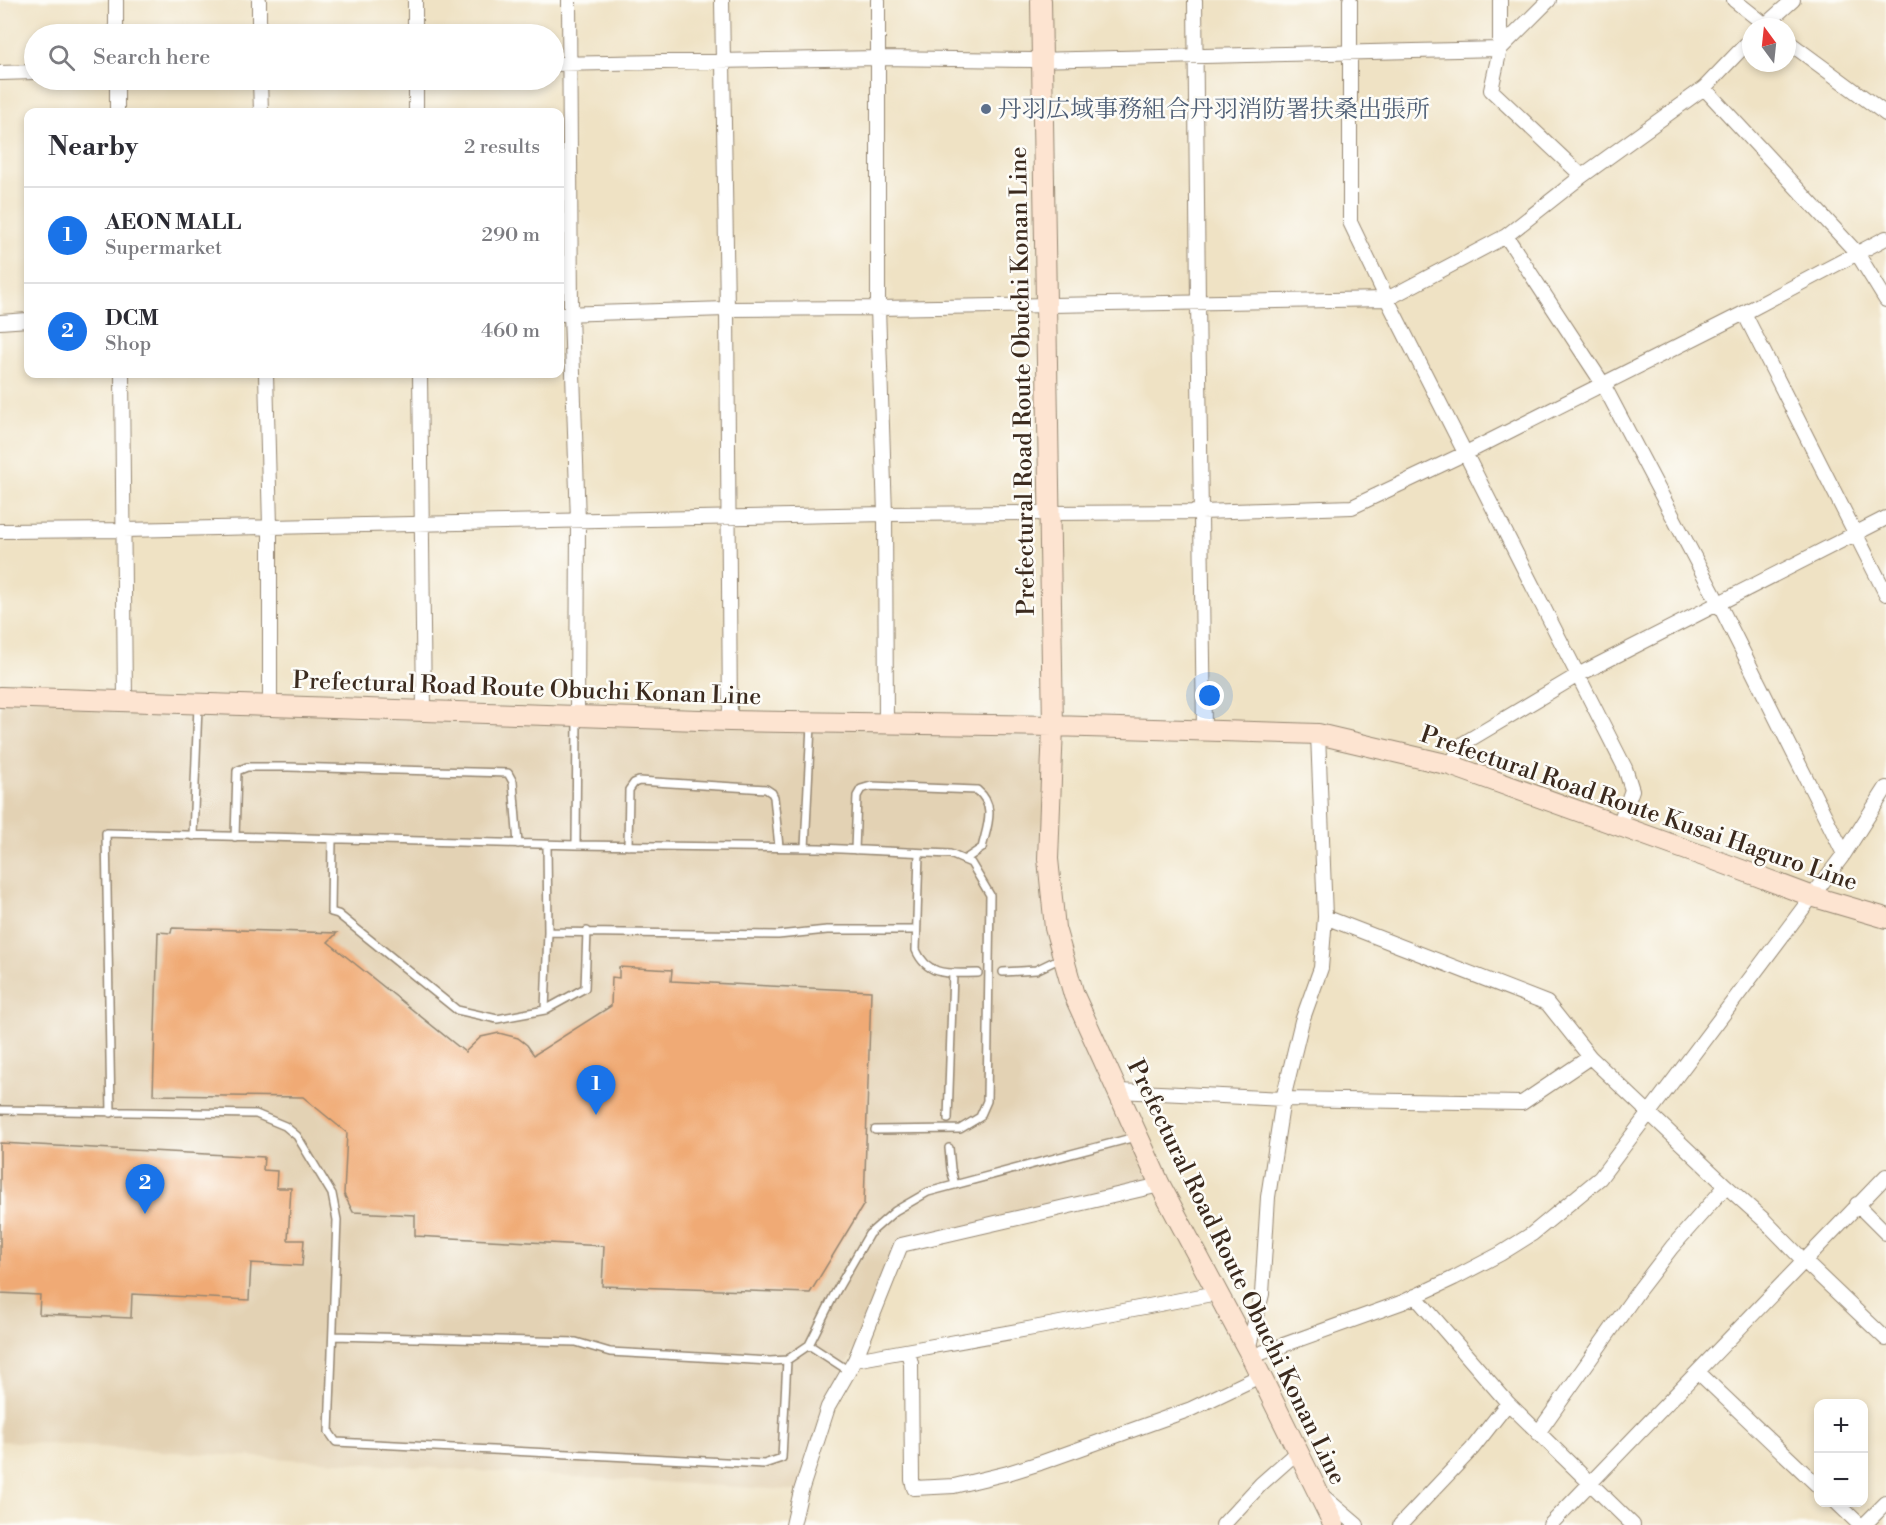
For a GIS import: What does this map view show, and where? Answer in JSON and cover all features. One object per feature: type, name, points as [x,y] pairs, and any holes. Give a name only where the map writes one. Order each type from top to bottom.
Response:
[{"type":"main road","name":"Prefectural Road Route Obuchi Konan Line","points":[[1041,0],[1053,726],[1048,859],[1055,928],[1074,994],[1160,1185],[1249,1354],[1334,1525]]},
{"type":"main road","name":"Prefectural Road Route Obuchi Konan Line","points":[[0,698],[730,721],[1053,726]]},
{"type":"main road","name":"Prefectural Road Route Kusai Haguro Line","points":[[1053,726],[1318,734],[1449,765],[1811,896],[1886,918]]},
{"type":"street","points":[[116,0],[116,24]]},
{"type":"street","points":[[259,0],[259,24]]},
{"type":"street","points":[[415,0],[415,24]]},
{"type":"street","points":[[569,0],[570,63],[565,314],[578,521],[578,716]]},
{"type":"street","points":[[722,0],[730,721]]},
{"type":"street","points":[[878,0],[878,308],[885,514],[886,723]]},
{"type":"street","points":[[1195,0],[1204,730]]},
{"type":"street","points":[[1350,0],[1350,222],[1625,768],[1632,790],[1619,825]]},
{"type":"street","points":[[1500,0],[1500,49],[1491,90],[1582,176]]},
{"type":"street","points":[[564,63],[879,58],[1042,58],[1500,49],[1549,0]]},
{"type":"street","points":[[1734,0],[1755,18]]},
{"type":"street","points":[[1774,18],[1793,0]]},
{"type":"street","points":[[565,314],[727,309],[1387,298],[1506,236],[1582,176],[1704,88],[1742,48]]},
{"type":"street","points":[[1796,48],[1886,114]]},
{"type":"street","points":[[0,73],[24,72]]},
{"type":"street","points":[[1704,88],[1857,254],[1886,300]]},
{"type":"street","points":[[117,90],[117,108]]},
{"type":"street","points":[[260,90],[261,108]]},
{"type":"street","points":[[416,90],[416,108]]},
{"type":"street","points":[[1506,236],[1604,384],[1719,604],[1844,854]]},
{"type":"street","points":[[0,531],[885,514],[1201,512],[1352,507],[1604,384],[1886,238]]},
{"type":"street","points":[[1744,313],[1886,594]]},
{"type":"street","points":[[0,322],[24,320]]},
{"type":"street","points":[[122,378],[125,701]]},
{"type":"street","points":[[266,378],[270,526],[270,706]]},
{"type":"street","points":[[420,378],[424,710]]},
{"type":"street","points":[[1449,765],[1464,743],[1578,675],[1886,518]]},
{"type":"street","points":[[1249,1354],[1262,1294],[1268,1197],[1283,1099],[1302,1021],[1321,968],[1325,917],[1318,734]]},
{"type":"street","points":[[1249,1354],[1415,1296],[1500,1254],[1532,1234],[1600,1178],[1844,854],[1886,788]]},
{"type":"street","points":[[1325,917],[1547,1003],[1590,1057],[1764,1220],[1886,1339]]},
{"type":"street","points":[[1118,1090],[1283,1099],[1522,1103],[1590,1057]]},
{"type":"street","points":[[1550,1525],[1592,1484],[1886,1176]]},
{"type":"street","points":[[793,1525],[801,1491],[828,1407],[852,1365],[901,1245],[1160,1185]]},
{"type":"street","points":[[1538,1433],[1639,1290],[1672,1247],[1726,1186]]},
{"type":"street","points":[[1857,1204],[1886,1233]]},
{"type":"street","points":[[852,1365],[908,1352],[1217,1293]]},
{"type":"street","points":[[1415,1296],[1508,1403],[1634,1525]]},
{"type":"street","points":[[908,1352],[911,1363],[912,1480],[914,1488],[954,1486],[1040,1463],[1191,1409],[1260,1376]]},
{"type":"street","points":[[1698,1372],[1814,1482]]},
{"type":"street","points":[[1400,1525],[1472,1449],[1508,1403]]},
{"type":"street","points":[[1223,1525],[1261,1484],[1298,1452]]},
{"type":"street","points":[[1317,1492],[1357,1525]]},
{"type":"street","points":[[1864,1525],[1886,1503]]},
{"type":"street","points":[[1840,1507],[1860,1525]]},
{"type":"lane","points":[[193,836],[198,704]]},
{"type":"lane","points":[[576,845],[578,716]]},
{"type":"lane","points":[[805,848],[811,722]]},
{"type":"lane","points":[[236,837],[237,771],[248,767],[288,767],[508,773],[513,782],[518,844]]},
{"type":"lane","points":[[628,846],[629,790],[639,780],[766,789],[774,797],[778,847]]},
{"type":"lane","points":[[855,850],[857,796],[861,789],[871,786],[977,790],[986,796],[990,811],[982,848],[964,860]]},
{"type":"lane","points":[[111,1113],[106,833],[518,844],[778,847],[950,854],[971,863],[990,895],[987,1101],[980,1117],[960,1129],[875,1130]]},
{"type":"lane","points":[[332,840],[331,912],[338,914],[457,1010],[497,1019],[546,1010],[585,988],[587,931]]},
{"type":"lane","points":[[546,1010],[547,844]]},
{"type":"lane","points":[[919,853],[916,950],[921,962],[932,970],[978,973]]},
{"type":"lane","points":[[548,932],[778,935],[827,930],[916,930]]},
{"type":"lane","points":[[1003,972],[1036,970],[1063,957]]},
{"type":"lane","points":[[948,1119],[953,973]]},
{"type":"lane","points":[[0,1110],[256,1114],[285,1126],[297,1136],[332,1194],[337,1221],[329,1432],[336,1442],[764,1464],[782,1458],[787,1360]]},
{"type":"lane","points":[[333,1336],[576,1342],[610,1352],[787,1360],[809,1345],[869,1234],[895,1211],[928,1192],[1138,1136]]},
{"type":"lane","points":[[949,1148],[955,1185]]},
{"type":"lane","points":[[809,1345],[852,1365]]},
{"type":"shaded area","points":[[0,697],[1053,726],[1055,928],[1160,1185],[901,1245],[828,1407],[801,1491],[0,1441]]},
{"type":"building","points":[[172,928],[337,933],[328,942],[465,1052],[481,1037],[499,1033],[518,1038],[534,1055],[611,1006],[612,977],[619,978],[619,967],[672,970],[671,981],[871,991],[864,1204],[810,1293],[602,1286],[604,1246],[415,1236],[415,1215],[353,1212],[344,1194],[347,1133],[303,1097],[153,1095],[158,932],[171,933]]},
{"type":"building","points":[[0,1143],[264,1157],[263,1170],[277,1171],[276,1188],[291,1188],[288,1240],[304,1240],[302,1266],[251,1263],[249,1300],[132,1294],[131,1318],[39,1314],[40,1295],[0,1293]]},
{"type":"place","name":"丹羽広域事務組合丹羽消防署扶桑出張所","points":[[986,109]]},
{"type":"place","name":"AEON MALL","points":[[596,1115]]},
{"type":"place","name":"DCM","points":[[145,1214]]}]
